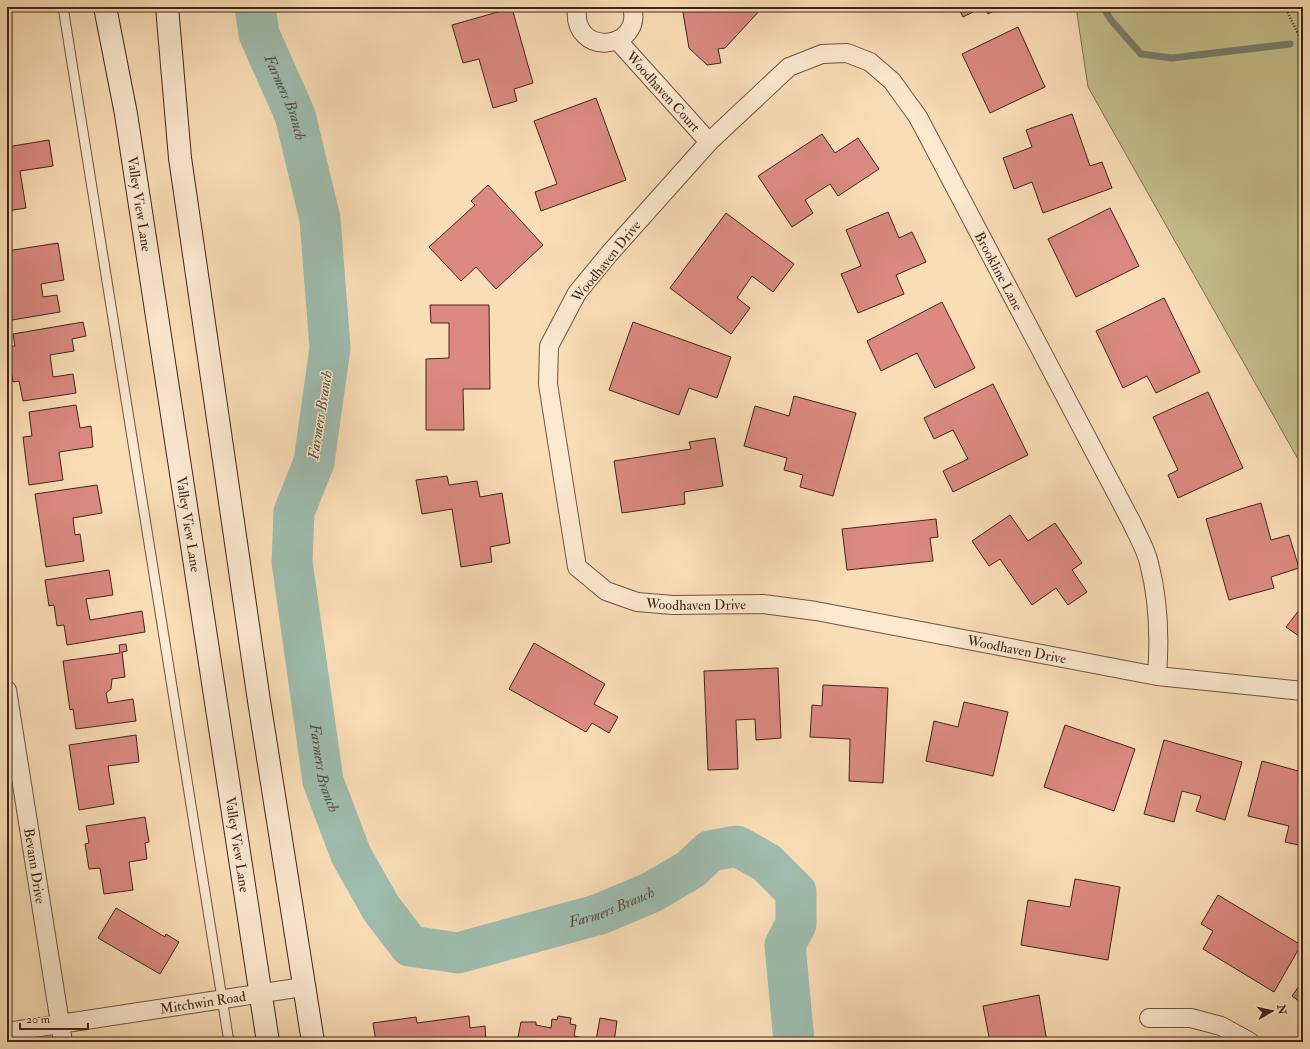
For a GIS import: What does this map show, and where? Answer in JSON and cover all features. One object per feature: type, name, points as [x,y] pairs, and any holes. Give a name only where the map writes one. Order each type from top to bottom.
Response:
[{"type":"main road","name":"Valley View Lane","points":[[105,7],[126,114],[268,1042]]},
{"type":"main road","points":[[167,7],[180,158],[259,701],[303,987],[313,1042]]},
{"type":"street","name":"Woodhaven Court","points":[[578,7],[576,16],[578,26],[583,34],[599,43],[618,41],[626,35],[634,18],[632,7]]},
{"type":"street","name":"Woodhaven Court","points":[[618,41],[709,142]]},
{"type":"street","name":"Brookline Lane","points":[[709,142],[789,67],[822,54],[847,53],[870,62],[892,81],[918,117],[1132,523],[1149,562],[1156,597],[1160,639],[1157,676]]},
{"type":"street","name":"Woodhaven Drive","points":[[709,142],[609,254],[577,293],[549,346],[548,384],[577,567],[606,591],[637,602],[673,605],[763,604],[816,611],[1157,676],[1303,691]]},
{"type":"street","name":"Bevann Drive","points":[[7,690],[63,1042]]},
{"type":"street","name":"Mitchwin Road","points":[[7,1032],[303,987]]},
{"type":"street","points":[[1149,1018],[1191,1018],[1221,1026],[1250,1042]]},
{"type":"lane","points":[[63,7],[229,1042]]},
{"type":"path","points":[[1285,7],[1303,44]]},
{"type":"shaded area","points":[[1076,7],[1303,7],[1303,468],[1088,87]]},
{"type":"building","points":[[682,7],[763,7],[725,48],[718,49],[721,63],[707,65],[689,48]]},
{"type":"building","points":[[958,7],[983,7],[963,17]]},
{"type":"building","points":[[984,7],[1001,7],[988,14]]},
{"type":"building","points":[[512,8],[533,83],[514,89],[517,101],[493,108],[479,59],[463,63],[452,25]]},
{"type":"building","points":[[1018,27],[1045,87],[990,113],[962,54]]},
{"type":"building","points":[[596,98],[626,180],[541,211],[535,192],[557,184],[534,121]]},
{"type":"building","points":[[1072,114],[1090,166],[1102,162],[1112,188],[1043,213],[1032,182],[1014,189],[1003,158],[1032,147],[1026,130]]},
{"type":"building","points":[[822,134],[835,153],[858,138],[879,169],[838,196],[830,184],[805,200],[813,213],[792,227],[758,176]]},
{"type":"building","points":[[49,140],[53,166],[20,171],[26,208],[7,211],[7,147]]},
{"type":"building","points":[[488,185],[543,245],[496,289],[476,267],[461,281],[429,247],[475,205],[471,201]]},
{"type":"building","points":[[1110,208],[1139,266],[1076,297],[1048,239]]},
{"type":"building","points":[[888,212],[899,238],[912,232],[926,262],[896,275],[904,294],[858,313],[841,274],[861,266],[846,230]]},
{"type":"building","points":[[726,213],[794,264],[773,292],[752,276],[737,298],[750,308],[731,334],[670,288]]},
{"type":"building","points":[[58,243],[64,280],[41,284],[43,297],[57,295],[60,312],[12,320],[7,290],[7,251]]},
{"type":"building","points":[[1164,298],[1200,372],[1156,393],[1147,376],[1123,388],[1096,331]]},
{"type":"building","points":[[942,302],[975,368],[935,388],[917,353],[881,371],[867,341]]},
{"type":"building","points":[[430,305],[489,305],[490,389],[463,389],[464,430],[426,430],[426,359],[449,358],[449,323],[431,323]]},
{"type":"building","points":[[83,322],[86,336],[72,339],[74,351],[50,355],[53,377],[73,374],[76,393],[23,401],[19,381],[13,382],[7,347],[15,346],[13,334]]},
{"type":"building","points":[[633,322],[731,357],[717,398],[689,388],[679,415],[609,390]]},
{"type":"building","points":[[993,384],[1028,455],[953,492],[943,471],[968,459],[953,430],[934,439],[924,418]]},
{"type":"building","points":[[1208,392],[1243,468],[1178,498],[1168,475],[1178,470],[1153,417]]},
{"type":"building","points":[[794,396],[856,413],[833,496],[800,487],[803,475],[784,470],[787,458],[744,446],[755,406],[789,416]]},
{"type":"building","points":[[76,405],[80,428],[91,426],[93,447],[59,452],[63,480],[29,485],[23,437],[32,436],[29,412]]},
{"type":"building","points":[[715,438],[723,486],[684,492],[685,504],[622,513],[614,461],[691,449],[689,442]]},
{"type":"building","points":[[447,476],[449,485],[477,481],[480,497],[502,493],[510,543],[490,547],[492,562],[461,567],[452,509],[422,514],[416,480]]},
{"type":"building","points":[[97,485],[102,513],[73,518],[75,535],[80,534],[84,561],[46,567],[35,494]]},
{"type":"building","points":[[1261,503],[1271,540],[1289,535],[1299,568],[1271,577],[1274,588],[1229,600],[1206,519]]},
{"type":"building","points":[[1010,515],[1028,541],[1055,523],[1082,563],[1072,570],[1087,592],[1068,605],[1056,588],[1032,605],[1000,559],[989,566],[972,541]]},
{"type":"building","points":[[936,519],[938,537],[930,538],[933,561],[847,570],[842,529]]},
{"type":"building","points":[[109,570],[113,595],[86,599],[90,620],[142,611],[145,632],[67,645],[64,625],[57,626],[54,605],[49,606],[45,580]]},
{"type":"building","points":[[1303,605],[1303,639],[1286,627]]},
{"type":"building","points":[[534,643],[605,684],[594,704],[618,717],[609,733],[592,723],[586,732],[509,689]]},
{"type":"building","points":[[126,644],[127,651],[122,652],[125,677],[112,679],[111,689],[106,693],[108,703],[133,699],[136,721],[76,729],[73,709],[70,710],[63,661],[120,653],[119,645]]},
{"type":"building","points":[[778,668],[781,738],[756,740],[755,719],[736,720],[738,769],[708,770],[704,671]]},
{"type":"building","points":[[823,685],[888,688],[883,783],[849,781],[850,739],[810,737],[812,705],[822,706]]},
{"type":"building","points":[[964,702],[1008,712],[993,776],[926,761],[934,721],[958,727]]},
{"type":"building","points":[[1065,725],[1135,749],[1114,811],[1044,787]]},
{"type":"building","points":[[136,735],[139,762],[108,766],[114,804],[79,810],[69,745]]},
{"type":"building","points":[[1164,740],[1242,762],[1225,820],[1196,811],[1201,796],[1182,791],[1174,822],[1144,814]]},
{"type":"building","points":[[1262,761],[1302,772],[1303,767],[1303,846],[1285,842],[1289,826],[1248,816]]},
{"type":"building","points":[[145,817],[149,842],[145,843],[147,859],[129,862],[133,890],[104,894],[100,868],[89,869],[85,844],[89,843],[86,826]]},
{"type":"building","points":[[1075,879],[1120,887],[1108,960],[1021,945],[1028,900],[1070,907]]},
{"type":"building","points":[[1218,895],[1301,945],[1274,992],[1203,949],[1213,931],[1201,924]]},
{"type":"building","points":[[116,908],[165,937],[166,934],[179,942],[160,974],[98,938]]},
{"type":"building","points":[[1303,980],[1303,1004],[1292,996]]},
{"type":"building","points":[[1039,995],[1047,1042],[990,1042],[983,1006]]},
{"type":"building","points":[[469,1016],[470,1028],[485,1026],[486,1042],[376,1042],[373,1023],[416,1017],[417,1023]]},
{"type":"building","points":[[558,1016],[571,1018],[570,1024],[576,1025],[574,1036],[596,1040],[600,1018],[617,1021],[614,1042],[517,1042],[521,1022],[536,1022],[536,1025],[551,1028],[552,1019],[557,1020]]},
{"type":"waterway","name":"Farmers Branch","points":[[255,7],[259,34],[295,115],[320,219],[330,348],[314,462],[294,512],[292,562],[323,781],[351,855],[381,908],[410,946],[458,953],[600,914],[652,892],[691,869],[710,851],[737,846],[767,863],[796,892],[796,924],[785,945],[794,1042]]},
{"type":"waterway","points":[[1103,7],[1111,20],[1141,54],[1172,58],[1290,44]]}]
